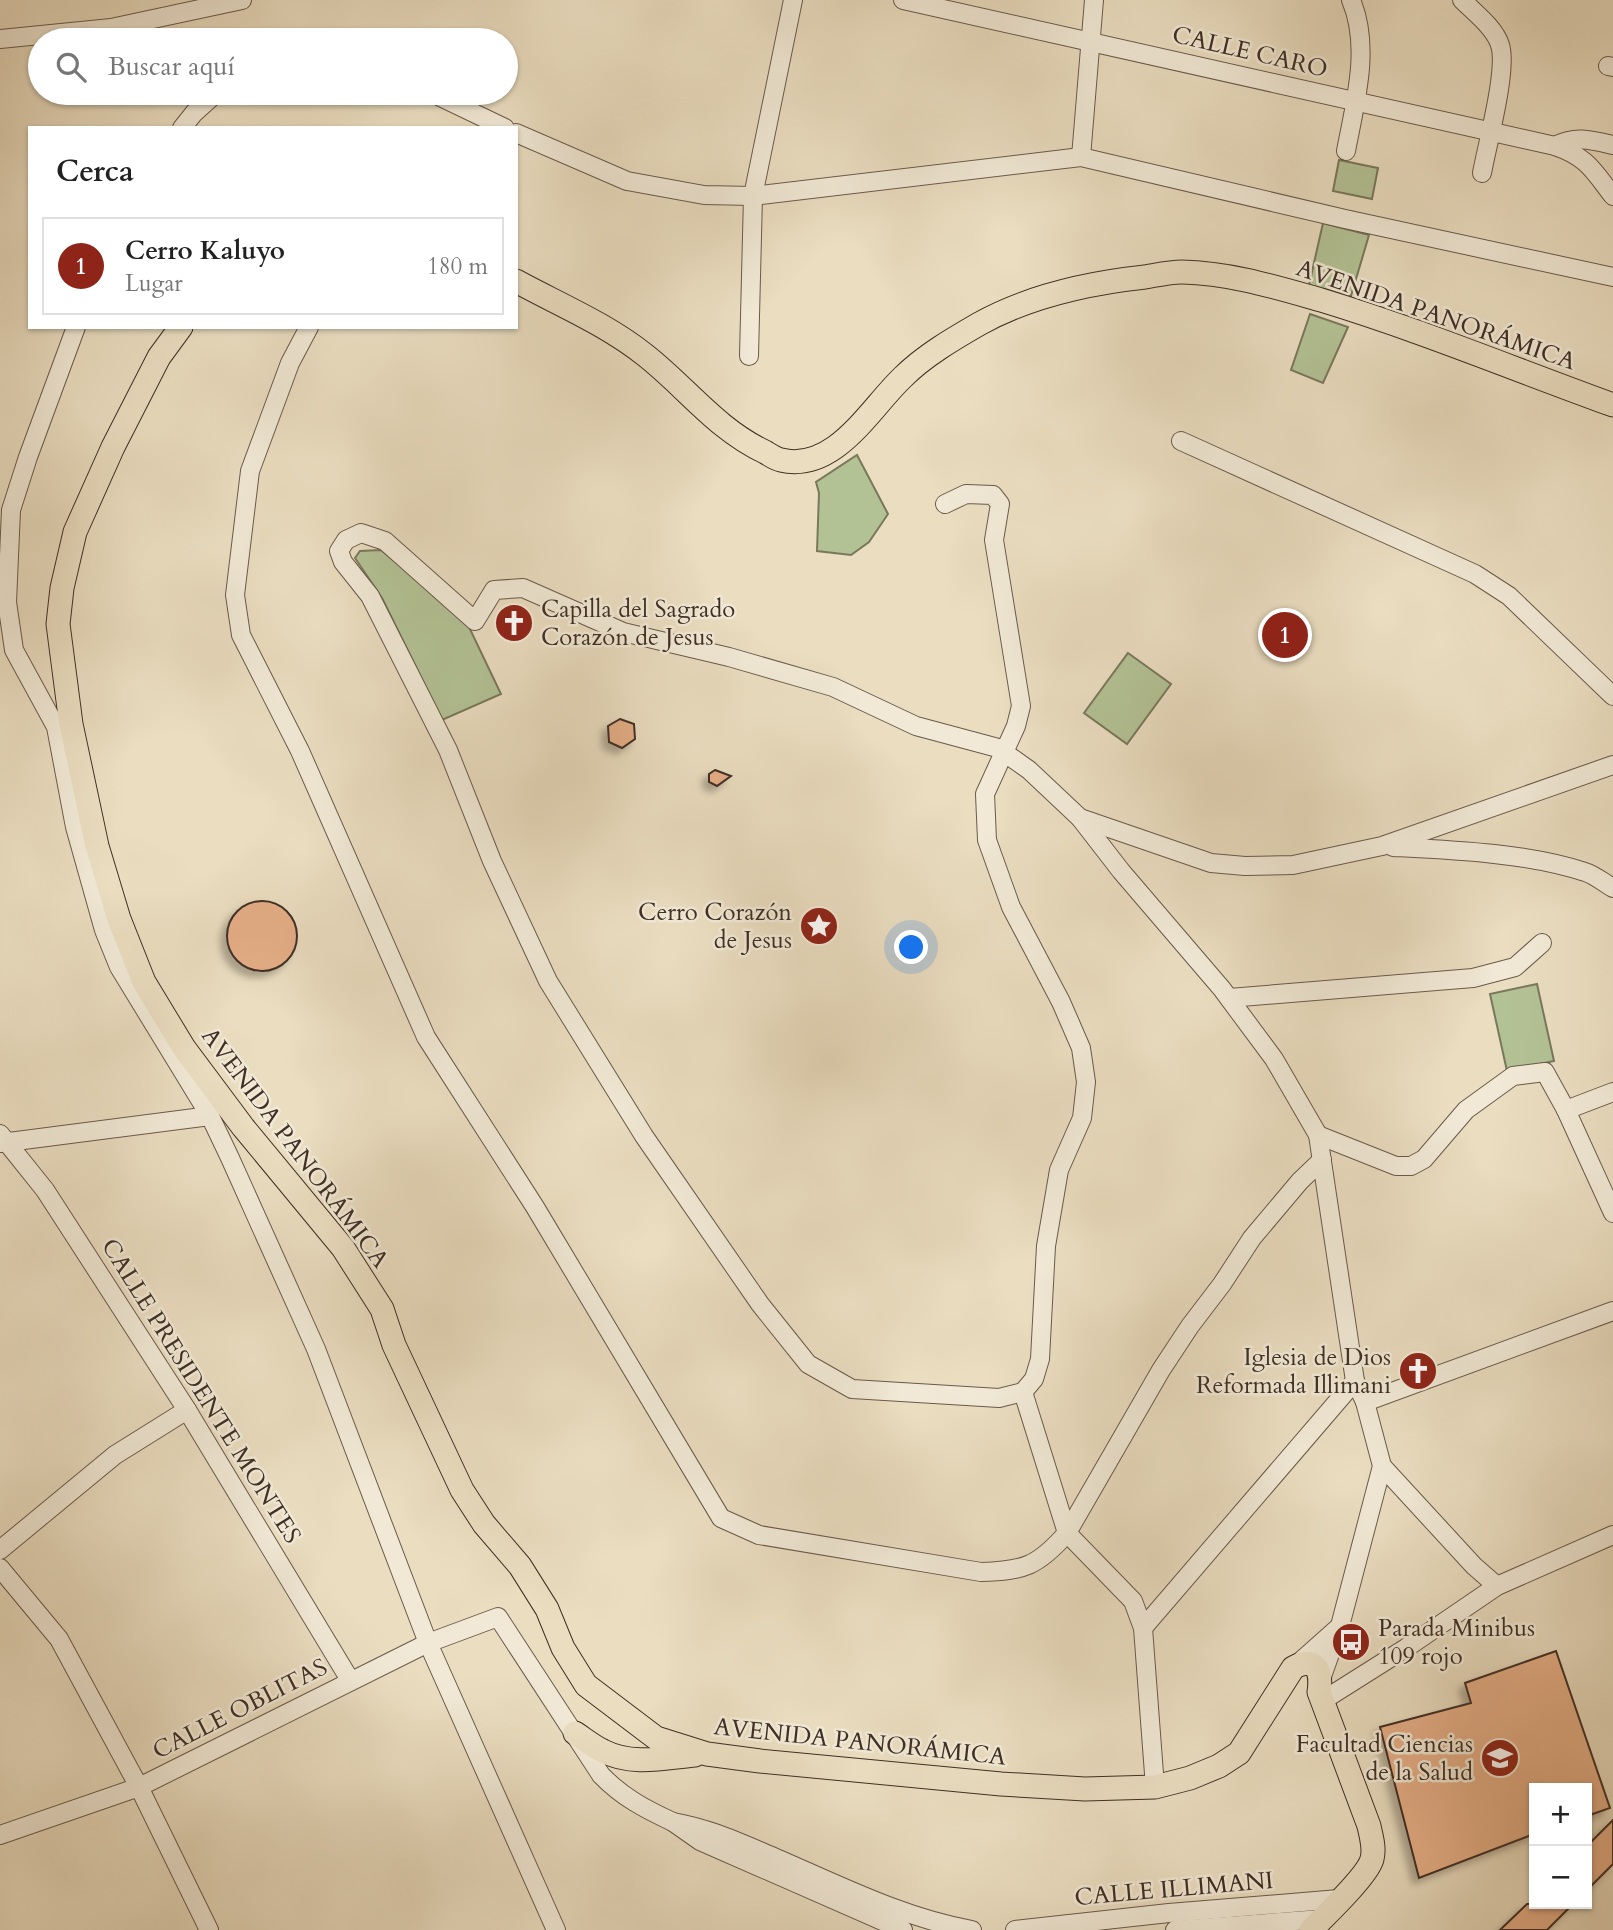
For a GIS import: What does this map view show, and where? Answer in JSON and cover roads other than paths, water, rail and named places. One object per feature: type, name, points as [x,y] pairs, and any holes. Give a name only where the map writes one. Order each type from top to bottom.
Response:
[{"type":"main road","name":"AVENIDA PANORÁMICA","points":[[518,282],[598,323],[646,356],[705,411],[745,443],[781,460],[804,462],[827,454],[851,433],[904,376],[939,349],[981,323],[1024,304],[1072,289],[1181,272],[1249,279],[1376,316],[1613,405]]},
{"type":"main road","name":"AVENIDA PANORÁMICA","points":[[180,329],[159,357],[113,447],[75,532],[62,588],[58,624],[63,726],[137,985],[219,1097],[343,1248],[382,1309],[394,1345],[462,1490],[484,1524],[520,1566],[547,1609],[563,1648],[586,1685],[657,1749],[760,1761],[1085,1790],[1155,1787],[1190,1779],[1219,1766],[1239,1753],[1293,1668]]},
{"type":"main road","points":[[1293,1668],[1302,1663],[1310,1663],[1318,1669],[1321,1690],[1369,1826],[1373,1846],[1372,1860],[1363,1875],[1316,1925]]},
{"type":"main road","name":"AVENIDA PANORÁMICA","points":[[575,1733],[604,1752],[626,1759],[639,1761],[657,1749]]},
{"type":"street","points":[[116,28],[242,0]]},
{"type":"street","points":[[749,356],[753,196],[793,0]]},
{"type":"street","name":"CALLE CARO","points":[[903,0],[1555,146],[1573,152],[1585,160],[1613,196]]},
{"type":"street","points":[[1082,158],[1094,0]]},
{"type":"street","points":[[1346,151],[1360,50],[1359,29],[1351,0]]},
{"type":"street","points":[[1462,0],[1500,43],[1503,64],[1482,173]]},
{"type":"street","points":[[0,39],[28,36]]},
{"type":"street","points":[[184,126],[203,105]]},
{"type":"street","points":[[457,105],[501,126]]},
{"type":"street","points":[[518,134],[627,181],[704,195],[753,196],[1082,158],[1613,277]]},
{"type":"street","points":[[1555,146],[1566,140],[1580,139],[1613,145]]},
{"type":"street","points":[[75,329],[27,457],[11,510],[7,602],[14,650],[63,726],[64,766],[75,827],[104,930],[118,967],[137,985],[209,1116],[316,1349],[428,1643],[556,1930]]},
{"type":"street","points":[[308,329],[290,363],[250,471],[235,595],[241,635],[300,751],[426,1037],[535,1207],[722,1518],[759,1535],[981,1572],[1003,1572],[1029,1567],[1052,1550],[1067,1533],[1161,1370],[1252,1238],[1300,1181],[1322,1160]]},
{"type":"street","points":[[1181,441],[1475,575],[1508,596],[1572,654],[1613,696]]},
{"type":"street","points":[[945,504],[966,494],[993,495],[1000,504],[995,540],[1021,706],[1016,726],[1004,752],[985,794],[987,840],[1011,906],[1061,1002],[1081,1048],[1086,1082],[1082,1118],[1059,1170],[1046,1246],[1040,1359],[1034,1379],[1023,1392],[999,1398],[852,1389],[808,1364],[768,1314],[644,1136],[548,981],[492,861],[448,750],[370,596],[342,562],[339,551],[346,540],[360,533],[386,541],[475,621],[494,590],[523,588],[623,632],[729,657],[833,687],[916,726],[998,748],[1004,752],[1029,770],[1080,818],[1121,872],[1229,998],[1274,1059],[1318,1135],[1355,1381],[1366,1402],[1382,1466],[1474,1566],[1497,1586]]},
{"type":"street","points":[[1080,818],[1211,863],[1245,866],[1293,865],[1382,846],[1613,765]]},
{"type":"street","points":[[1382,846],[1458,850],[1548,863],[1588,873],[1613,888]]},
{"type":"street","points":[[1229,998],[1473,978],[1516,967],[1542,943]]},
{"type":"street","points":[[1318,1135],[1396,1166],[1410,1166],[1424,1159],[1466,1110],[1513,1076],[1545,1072],[1566,1110],[1613,1213]]},
{"type":"street","points":[[1566,1110],[1613,1093]]},
{"type":"street","points":[[1,1140],[209,1116]]},
{"type":"street","name":"CALLE PRESIDENTE MONTES","points":[[1,1140],[45,1190],[187,1410],[351,1680]]},
{"type":"street","points":[[1366,1402],[1613,1311]]},
{"type":"street","points":[[1143,1628],[1355,1381]]},
{"type":"street","points":[[1023,1392],[1067,1533],[1133,1601],[1143,1628],[1155,1787]]},
{"type":"street","points":[[0,1550],[115,1455],[187,1410]]},
{"type":"street","points":[[1321,1690],[1382,1466]]},
{"type":"street","points":[[1321,1690],[1406,1648],[1497,1586],[1613,1535]]},
{"type":"street","points":[[0,1568],[59,1639],[139,1787],[209,1930]]},
{"type":"street","name":"CALLE OBLITAS","points":[[0,1835],[139,1787],[428,1643],[498,1617],[575,1733]]},
{"type":"street","points":[[1293,1668],[1340,1626]]},
{"type":"street","points":[[575,1733],[601,1775],[637,1805],[673,1822],[700,1841],[903,1930]]},
{"type":"street","points":[[673,1822],[703,1828],[865,1896],[947,1926],[972,1930]]},
{"type":"street","name":"CALLE ILLIMANI","points":[[1172,1924],[1339,1899]]},
{"type":"street","name":"CALLE ILLIMANI","points":[[1015,1930],[1172,1924],[1316,1925]]},
{"type":"place","name":"Capilla del Sagrado Corazón de Jesus","points":[[514,623]]},
{"type":"place","name":"Cerro Kaluyo","points":[[1285,635]]},
{"type":"place","name":"Cerro Corazón de Jesus","points":[[819,926]]},
{"type":"place","name":"Iglesia de Dios Reformada Illimani","points":[[1418,1371]]},
{"type":"place","name":"Parada Minibus 109 rojo","points":[[1351,1642]]},
{"type":"place","name":"Facultad Ciencias de la Salud","points":[[1500,1758]]}]
